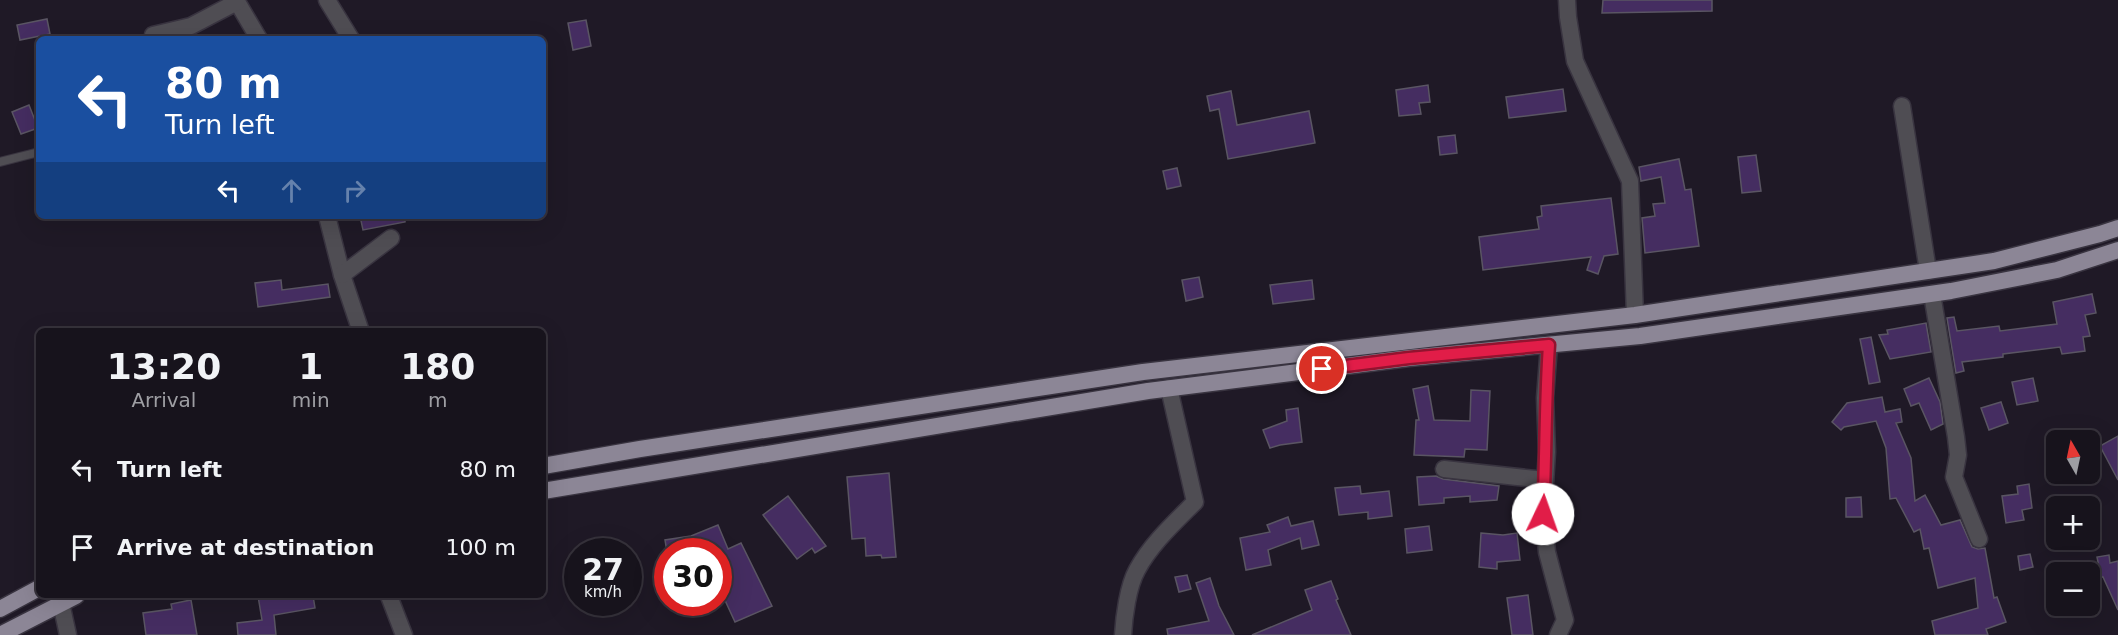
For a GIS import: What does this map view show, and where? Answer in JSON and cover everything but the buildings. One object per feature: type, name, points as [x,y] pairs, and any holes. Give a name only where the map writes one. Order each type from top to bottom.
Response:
[{"type":"highway","points":[[546,465],[1143,372],[1635,315],[1928,271],[1994,261],[2118,228]]},
{"type":"highway","points":[[546,491],[1169,388],[1409,358],[1640,336],[1932,294],[2057,270],[2118,250]]},
{"type":"highway","points":[[0,609],[36,590]]},
{"type":"highway","points":[[0,635],[68,599]]},
{"type":"street","points":[[327,0],[349,36]]},
{"type":"street","points":[[1567,0],[1575,61],[1629,181],[1635,315]]},
{"type":"street","points":[[153,35],[191,26],[237,1],[257,36]]},
{"type":"street","points":[[1902,106],[1928,271]]},
{"type":"street","points":[[328,219],[342,275],[360,328]]},
{"type":"street","points":[[342,275],[391,238]]},
{"type":"street","points":[[1932,294],[1956,437],[1958,455],[1954,477],[1979,539]]},
{"type":"street","points":[[1549,345],[1545,398],[1547,452],[1543,514],[1547,552],[1565,620],[1558,635]]},
{"type":"street","points":[[1124,635],[1124,619],[1135,572],[1152,546],[1195,502],[1169,388]]},
{"type":"street","points":[[1444,469],[1545,480]]},
{"type":"street","points":[[390,598],[404,635]]},
{"type":"street","points":[[68,599],[68,635]]},
{"type":"lane","points":[[0,162],[36,153]]},
{"type":"route","points":[[1322,369],[1549,345],[1545,398],[1547,452],[1543,514]]}]
